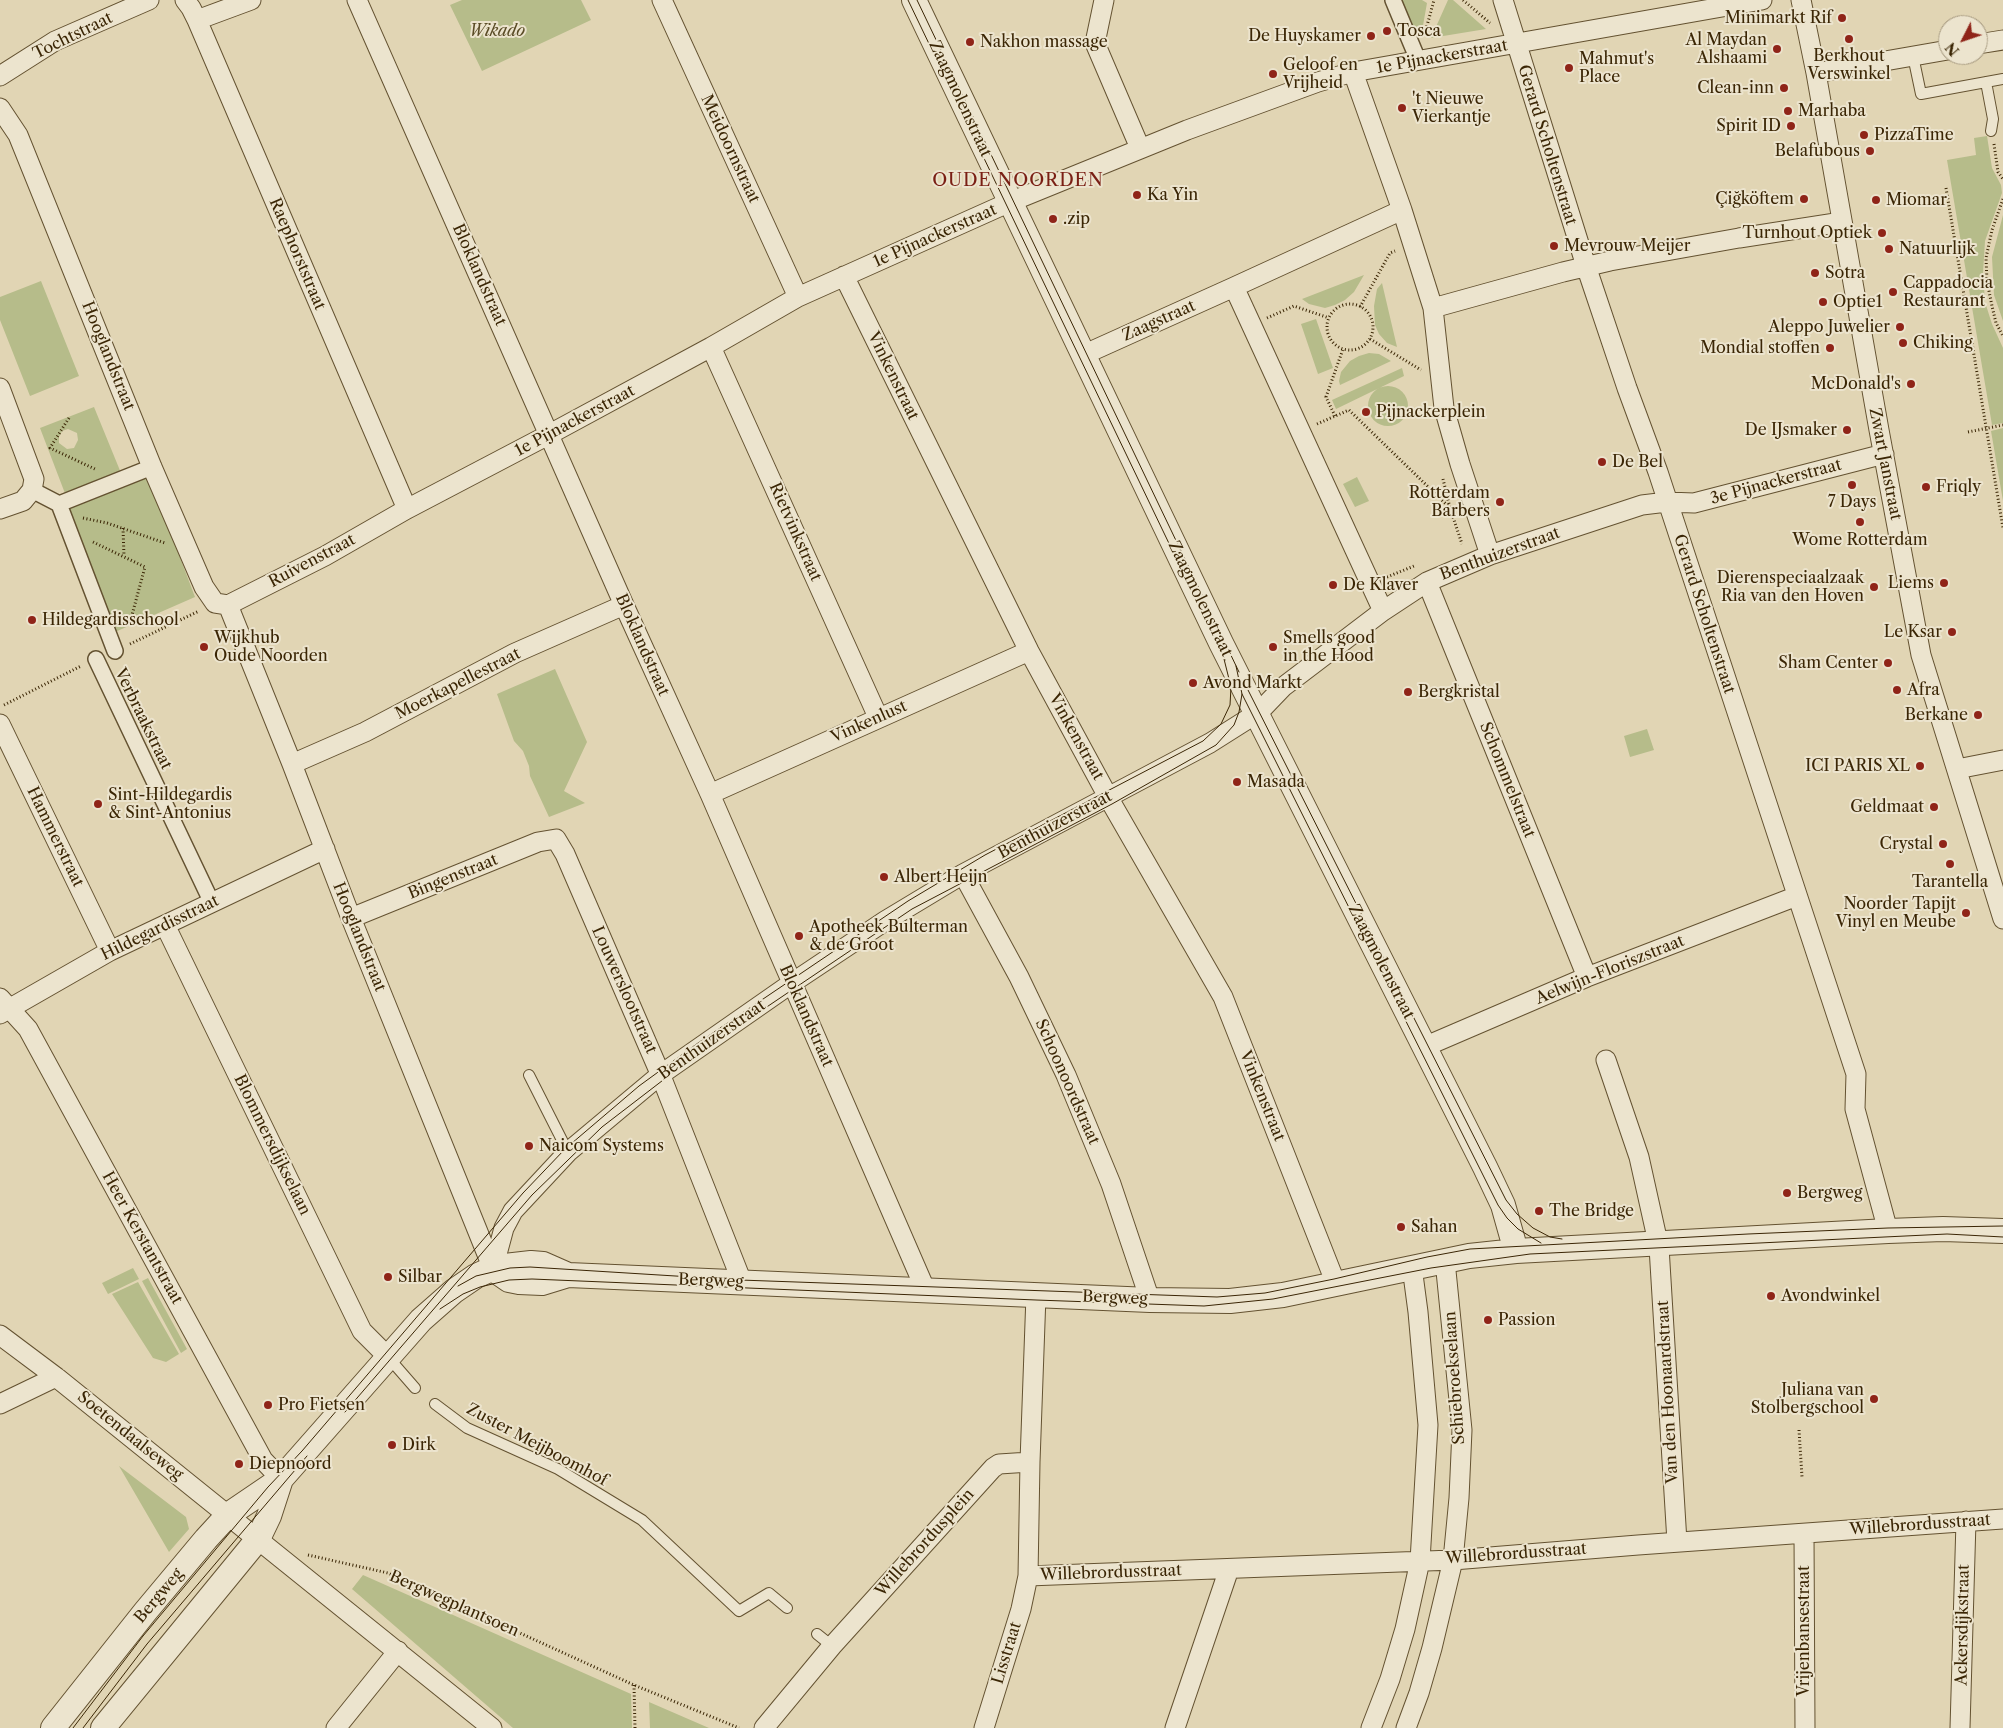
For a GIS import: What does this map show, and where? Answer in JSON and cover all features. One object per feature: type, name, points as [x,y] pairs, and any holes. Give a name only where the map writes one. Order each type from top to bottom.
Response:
[{"type":"street","name":"Tochtstraat","points":[[0,76],[55,41],[150,0]]},
{"type":"street","name":"Raephorststraat","points":[[185,0],[198,20],[407,509]]},
{"type":"street","points":[[198,20],[251,0]]},
{"type":"street","name":"Bloklandstraat","points":[[357,0],[624,605],[710,794],[926,1291]]},
{"type":"street","name":"Meidoornstraat","points":[[662,0],[798,298]]},
{"type":"street","name":"Zaagmolenstraat","points":[[914,0],[1256,714],[1503,1205],[1516,1251]]},
{"type":"street","points":[[1104,0],[1095,43],[1140,148]]},
{"type":"street","points":[[1393,0],[1418,60]]},
{"type":"street","name":"Gerard Scholtenstraat","points":[[1503,0],[1586,266],[1667,502],[1856,1074],[1854,1109],[1888,1231]]},
{"type":"street","name":"1e Pijnackerstraat","points":[[407,509],[550,434],[798,298],[1010,202],[1140,148],[1318,82],[1353,72],[1762,0]]},
{"type":"street","name":"Zwart Janstraat","points":[[1801,0],[1816,73],[1921,655],[1958,769],[2003,919]]},
{"type":"street","points":[[1988,42],[2003,40]]},
{"type":"street","points":[[1816,73],[1938,52]]},
{"type":"street","points":[[1353,72],[1402,210],[1433,308],[1444,408],[1490,555]]},
{"type":"street","name":"Hooglandstraat","points":[[0,108],[18,135],[152,467],[204,587],[221,604],[292,764],[351,918],[493,1269]]},
{"type":"street","points":[[1383,611],[1234,287],[1402,210]]},
{"type":"street","points":[[1433,308],[1586,266],[1738,238],[1842,222]]},
{"type":"street","name":"Vinkenstraat","points":[[844,276],[1029,651],[1109,797],[1223,997],[1336,1284]]},
{"type":"street","name":"Zaagstraat","points":[[1083,355],[1234,287]]},
{"type":"street","name":"Rietvinkstraat","points":[[711,347],[878,717]]},
{"type":"street","points":[[0,388],[34,479],[32,490],[23,501],[0,509]]},
{"type":"street","name":"3e Pijnackerstraat","points":[[1667,502],[1694,503],[1884,454]]},
{"type":"street","points":[[32,490],[61,509],[118,480],[152,467]]},
{"type":"street","name":"Benthuizerstraat","points":[[493,1269],[504,1228],[512,1211],[568,1152],[660,1075],[885,921],[963,874],[1210,743],[1256,714],[1283,687],[1383,611],[1427,582],[1490,555],[1642,505],[1667,502]]},
{"type":"street","name":"Verbraakstraat","points":[[61,509],[115,650]]},
{"type":"street","name":"Ruivenstraat","points":[[221,604],[325,556],[407,509]]},
{"type":"street","name":"Schommelstraat","points":[[1427,582],[1587,977]]},
{"type":"street","name":"Moerkapellestraat","points":[[292,764],[365,732],[515,653],[624,605]]},
{"type":"street","name":"Vinkenlust","points":[[710,794],[878,717],[1029,651]]},
{"type":"street","name":"Verbraakstraat","points":[[96,660],[212,902]]},
{"type":"street","name":"Hammerstraat","points":[[0,724],[110,951]]},
{"type":"street","points":[[1958,769],[2003,760]]},
{"type":"street","name":"Bingenstraat","points":[[351,918],[538,842],[556,839]]},
{"type":"street","name":"Louwerslootstraat","points":[[556,839],[565,854],[660,1075],[742,1282]]},
{"type":"street","name":"Hildegardisstraat","points":[[3,1007],[110,951],[325,849]]},
{"type":"street","name":"Schoonoordstraat","points":[[963,874],[1020,977],[1066,1075],[1111,1184],[1150,1300]]},
{"type":"street","name":"Aelwijn-Floriszstraat","points":[[1424,1047],[1587,977],[1797,896]]},
{"type":"street","name":"Blommersdijkselaan","points":[[165,926],[362,1331],[388,1357]]},
{"type":"street","name":"Heer Kerstantstraat","points":[[3,1007],[28,1029],[263,1460],[281,1479]]},
{"type":"street","points":[[1606,1060],[1639,1157],[1658,1242]]},
{"type":"street","name":"Bergweg","points":[[53,1728],[145,1612],[228,1515],[281,1479],[421,1320],[454,1291],[476,1276],[506,1264],[543,1264],[568,1276],[1150,1300],[1230,1300],[1283,1295],[1469,1256],[1516,1251],[1888,1231],[1943,1229],[2001,1230]]},
{"type":"street","name":"Van den Hoonaardstraat","points":[[1658,1242],[1677,1542]]},
{"type":"street","name":"Schiebroekselaan","points":[[1406,1728],[1419,1693],[1432,1648],[1453,1560],[1459,1498],[1462,1430],[1445,1261]]},
{"type":"street","name":"Schiebroekselaan","points":[[1370,1728],[1390,1679],[1405,1630],[1420,1561],[1428,1425],[1412,1267]]},
{"type":"street","points":[[1028,1576],[1036,1294]]},
{"type":"street","name":"Soetendaalseweg","points":[[0,1335],[56,1377],[258,1538]]},
{"type":"street","points":[[0,1404],[56,1377]]},
{"type":"street","name":"Willebrordusplein","points":[[764,1728],[832,1646],[993,1468],[999,1464],[1030,1462]]},
{"type":"street","name":"Bergweg","points":[[103,1728],[258,1538],[269,1516],[281,1479]]},
{"type":"street","name":"Willebrordusstraat","points":[[1028,1576],[1453,1560],[2003,1519]]},
{"type":"street","name":"Ackersdijkstraat","points":[[1960,1728],[1966,1521]]},
{"type":"street","name":"Vrijenbansestraat","points":[[1804,1534],[1805,1728]]},
{"type":"street","points":[[258,1538],[492,1728]]},
{"type":"street","points":[[1175,1728],[1229,1569]]},
{"type":"street","name":"Lisstraat","points":[[984,1728],[1021,1609],[1028,1576]]},
{"type":"street","points":[[336,1728],[398,1651]]},
{"type":"lane","points":[[1913,56],[1921,94],[2003,79]]},
{"type":"lane","points":[[1986,82],[1998,118],[1991,131]]},
{"type":"lane","points":[[529,1075],[568,1152]]},
{"type":"lane","points":[[388,1357],[415,1388]]},
{"type":"lane","name":"Zuster Meijboomhof","points":[[435,1404],[466,1428],[558,1469],[642,1520],[739,1611],[769,1593],[787,1608]]},
{"type":"lane","points":[[817,1634],[832,1646]]},
{"type":"path","points":[[1991,131],[1998,172],[2003,179]]},
{"type":"path","points":[[1946,188],[2003,528]]},
{"type":"path","points":[[2003,200],[1992,230],[1986,258],[1987,280],[1992,306],[1996,323],[2003,336]]},
{"type":"path","points":[[1360,307],[1390,253],[1413,245]]},
{"type":"path","points":[[1350,304],[1360,307],[1368,313],[1372,320],[1374,328],[1370,339],[1362,347],[1354,350],[1343,349],[1333,342],[1329,335],[1330,318],[1336,309],[1343,306],[1350,304]]},
{"type":"path","points":[[1264,320],[1294,306],[1330,318]]},
{"type":"path","points":[[1370,339],[1421,370]]},
{"type":"path","points":[[1335,416],[1326,397],[1343,349]]},
{"type":"path","points":[[1314,425],[1349,410],[1450,508],[1462,544]]},
{"type":"path","points":[[69,418],[50,448],[118,480]]},
{"type":"path","points":[[1968,432],[2003,425]]},
{"type":"path","points":[[61,509],[166,543]]},
{"type":"path","points":[[123,528],[124,556]]},
{"type":"path","points":[[71,534],[145,567],[129,626]]},
{"type":"path","points":[[1799,1430],[1802,1477]]},
{"type":"path","name":"Bergwegplantsoen","points":[[304,1554],[388,1573],[634,1685],[739,1728]]},
{"type":"path","points":[[634,1685],[636,1728]]},
{"type":"green space","name":"Wikado","points":[[462,0],[581,0],[591,20],[482,71],[450,5]]},
{"type":"green space","points":[[1402,0],[1422,0],[1427,3],[1422,31],[1416,36]]},
{"type":"green space","points":[[1448,0],[1453,0],[1486,29],[1431,38]]},
{"type":"green space","points":[[1987,136],[1992,168],[2001,185],[2002,193],[1985,241],[1983,273],[1985,302],[2003,348],[2003,423],[1992,425],[1947,160],[1976,155],[1974,138]]},
{"type":"green space","points":[[2003,215],[2003,321],[1994,295],[1992,257]]},
{"type":"green space","points":[[1364,275],[1354,292],[1345,300],[1335,305],[1325,308],[1309,304],[1302,299]]},
{"type":"green space","points":[[41,281],[79,376],[30,396],[0,320],[0,297]]},
{"type":"green space","points":[[1382,283],[1397,347],[1387,343],[1379,334],[1375,325],[1374,306],[1377,289]]},
{"type":"green space","points":[[1316,319],[1333,368],[1318,374],[1301,324]]},
{"type":"green space","points":[[1369,353],[1379,354],[1391,361],[1340,385],[1341,372],[1350,361]]},
{"type":"green space","points":[[1402,368],[1404,376],[1336,409],[1332,400]]},
{"type":"green space","points":[[1388,386],[1402,392],[1408,406],[1402,420],[1388,426],[1374,420],[1368,406],[1374,392]]},
{"type":"green space","points":[[94,407],[121,473],[66,496],[40,428]],"holes":[[[68,429],[77,433],[78,440],[74,448],[67,449],[59,443],[62,431]]]},
{"type":"green space","points":[[2003,428],[2003,501],[1991,431]]},
{"type":"green space","points":[[148,473],[195,597],[115,632],[68,506]]},
{"type":"green space","points":[[1357,477],[1369,501],[1355,507],[1343,484]]},
{"type":"green space","points":[[555,669],[587,742],[564,791],[585,803],[549,817],[530,776],[529,766],[523,751],[514,741],[497,694]]},
{"type":"green space","points":[[1647,729],[1654,750],[1630,757],[1624,736]]},
{"type":"green space","points":[[133,1268],[139,1279],[108,1294],[102,1283]]},
{"type":"green space","points":[[148,1278],[187,1349],[181,1353],[142,1281]]},
{"type":"green space","points":[[138,1282],[179,1354],[166,1362],[153,1358],[112,1294]]},
{"type":"green space","points":[[119,1466],[186,1517],[189,1529],[169,1552]]},
{"type":"green space","points":[[363,1575],[631,1694],[632,1728],[513,1728],[352,1589]]},
{"type":"green space","points":[[649,1702],[709,1728],[650,1728]]},
{"type":"tram line","points":[[908,0],[1225,660]]},
{"type":"tram line","points":[[917,0],[1239,672]]},
{"type":"tram line","points":[[73,1728],[143,1636],[268,1487],[302,1451],[523,1193],[565,1149],[639,1086],[698,1043],[908,901],[985,855],[1203,741],[1221,724],[1230,705],[1231,687],[1223,655]]},
{"type":"tram line","points":[[345,1412],[532,1195],[602,1127],[697,1054],[912,909],[1112,804],[1216,745],[1234,725],[1239,712],[1242,694],[1236,666]]},
{"type":"tram line","points":[[1248,690],[1506,1200],[1517,1214],[1533,1228],[1550,1237],[1562,1239]]},
{"type":"tram line","points":[[1242,694],[1498,1205],[1518,1229],[1541,1243]]},
{"type":"tram line","points":[[458,1286],[476,1276],[510,1268],[530,1267],[740,1280],[1217,1297],[1265,1293],[1470,1249],[1748,1234],[1888,1228],[2003,1226]]},
{"type":"tram line","points":[[440,1309],[463,1294],[480,1287],[509,1280],[532,1279],[1204,1306],[1273,1299],[1431,1268],[1530,1254],[1947,1234],[2003,1237]]},
{"type":"tram line","points":[[83,1728],[147,1644],[307,1456]]},
{"type":"place","name":"Minimarkt Rif","points":[[1842,18]]},
{"type":"place","name":"Tosca","points":[[1387,31]]},
{"type":"place","name":"De Huyskamer","points":[[1371,36]]},
{"type":"place","name":"Berkhout Verswinkel","points":[[1849,39]]},
{"type":"place","name":"Nakhon massage","points":[[970,42]]},
{"type":"place","name":"Al Maydan Alshaami","points":[[1777,49]]},
{"type":"place","name":"Mahmut's Place","points":[[1569,68]]},
{"type":"place","name":"Geloof en Vrijheid","points":[[1273,74]]},
{"type":"place","name":"Clean-inn","points":[[1784,88]]},
{"type":"place","name":"'t Nieuwe Vierkantje","points":[[1402,108]]},
{"type":"place","name":"Marhaba","points":[[1788,111]]},
{"type":"place","name":"Spirit ID","points":[[1791,126]]},
{"type":"place","name":"PizzaTime","points":[[1864,135]]},
{"type":"place","name":"Belafubous","points":[[1870,151]]},
{"type":"place","name":"Ka Yin","points":[[1137,195]]},
{"type":"place","name":"Çiğköftem","points":[[1804,199]]},
{"type":"place","name":"Miomar","points":[[1876,200]]},
{"type":"place","name":".zip","points":[[1053,219]]},
{"type":"place","name":"Turnhout Optiek","points":[[1882,233]]},
{"type":"place","name":"Mevrouw Meijer","points":[[1554,246]]},
{"type":"place","name":"Natuurlijk","points":[[1889,249]]},
{"type":"place","name":"Sotra","points":[[1815,273]]},
{"type":"place","name":"Cappadocia Restaurant","points":[[1893,292]]},
{"type":"place","name":"Optie1","points":[[1823,302]]},
{"type":"place","name":"Aleppo Juwelier","points":[[1900,327]]},
{"type":"place","name":"Chiking","points":[[1903,343]]},
{"type":"place","name":"Mondial stoffen","points":[[1830,348]]},
{"type":"place","name":"McDonald's","points":[[1911,384]]},
{"type":"place","name":"Pijnackerplein","points":[[1366,412]]},
{"type":"place","name":"De IJsmaker","points":[[1847,430]]},
{"type":"place","name":"De Bel","points":[[1602,462]]},
{"type":"place","name":"7 Days","points":[[1852,485]]},
{"type":"place","name":"Friqly","points":[[1926,487]]},
{"type":"place","name":"Rotterdam Barbers","points":[[1500,502]]},
{"type":"place","name":"Wome Rotterdam","points":[[1860,522]]},
{"type":"place","name":"Liems","points":[[1944,583]]},
{"type":"place","name":"De Klaver","points":[[1333,585]]},
{"type":"place","name":"Dierenspeciaalzaak Ria van den Hoven","points":[[1874,587]]},
{"type":"place","name":"Hildegardisschool","points":[[32,620]]},
{"type":"place","name":"Le Ksar","points":[[1952,632]]},
{"type":"place","name":"Wijkhub Oude Noorden","points":[[204,647]]},
{"type":"place","name":"Smells good in the Hood","points":[[1273,647]]},
{"type":"place","name":"Sham Center","points":[[1888,663]]},
{"type":"place","name":"Avond Markt","points":[[1193,683]]},
{"type":"place","name":"Afra","points":[[1897,690]]},
{"type":"place","name":"Bergkristal","points":[[1408,692]]},
{"type":"place","name":"Berkane","points":[[1978,715]]},
{"type":"place","name":"ICI PARIS XL","points":[[1920,766]]},
{"type":"place","name":"Masada","points":[[1237,782]]},
{"type":"place","name":"Sint-Hildegardis & Sint-Antonius","points":[[98,804]]},
{"type":"place","name":"Geldmaat","points":[[1934,807]]},
{"type":"place","name":"Crystal","points":[[1943,844]]},
{"type":"place","name":"Tarantella","points":[[1950,864]]},
{"type":"place","name":"Albert Heijn","points":[[884,877]]},
{"type":"place","name":"Noorder Tapijt Vinyl en Meube","points":[[1966,913]]},
{"type":"place","name":"Apotheek Bulterman & de Groot","points":[[799,936]]},
{"type":"place","name":"Naicom Systems","points":[[529,1146]]},
{"type":"place","name":"Bergweg","points":[[1787,1193]]},
{"type":"place","name":"The Bridge","points":[[1539,1211]]},
{"type":"place","name":"Sahan","points":[[1401,1227]]},
{"type":"place","name":"Silbar","points":[[388,1277]]},
{"type":"place","name":"Avondwinkel","points":[[1771,1296]]},
{"type":"place","name":"Passion","points":[[1488,1320]]},
{"type":"place","name":"Juliana van Stolbergschool","points":[[1874,1399]]},
{"type":"place","name":"Pro Fietsen","points":[[268,1405]]},
{"type":"place","name":"Dirk","points":[[392,1445]]},
{"type":"place","name":"Diepnoord","points":[[239,1464]]},
{"type":"district","name":"OUDE NOORDEN","points":[[1018,181]]}]
